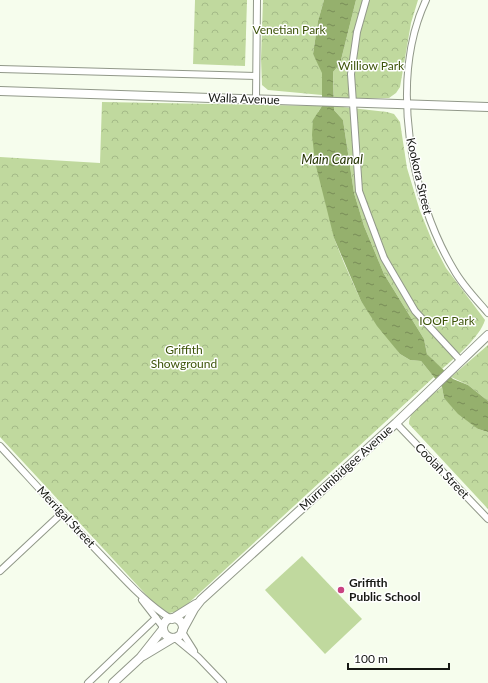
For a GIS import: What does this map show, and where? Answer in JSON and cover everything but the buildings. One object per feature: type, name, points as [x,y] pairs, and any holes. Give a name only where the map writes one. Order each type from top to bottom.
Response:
[{"type":"street","points":[[256,100],[258,0]]},
{"type":"street","points":[[366,0],[357,32],[351,74],[359,191],[384,258],[416,311],[460,360]]},
{"type":"street","name":"Kookora Street","points":[[426,0],[419,14],[413,43],[406,104],[413,158],[431,224],[455,271],[488,313]]},
{"type":"street","name":"Walla Avenue","points":[[0,69],[256,76]]},
{"type":"street","name":"Walla Avenue","points":[[0,91],[488,107]]},
{"type":"street","name":"Murrumbidgee Avenue","points":[[171,619],[201,600],[396,423],[488,334]]},
{"type":"street","name":"Coolah Street","points":[[396,423],[488,519]]},
{"type":"street","name":"Merrigal Street","points":[[0,446],[60,514],[132,587],[158,611],[171,619]]},
{"type":"street","points":[[0,572],[60,514]]},
{"type":"street","name":"Merrigal Street","points":[[132,587],[163,628]]},
{"type":"street","name":"Murrumbidgee Avenue","points":[[182,632],[194,609],[201,600]]},
{"type":"street","points":[[88,683],[156,618]]},
{"type":"street","points":[[113,683],[140,658],[163,628],[166,621],[171,619],[180,622],[182,632],[198,657]]},
{"type":"street","points":[[163,628],[165,634],[174,638],[198,657],[223,683]]},
{"type":"street","points":[[140,658],[182,632]]},
{"type":"green space","points":[[195,0],[247,0],[245,66],[193,64]]},
{"type":"green space","name":"Venetian Park","points":[[263,0],[324,0],[318,21],[313,54],[323,72],[322,95],[268,90],[262,85],[261,59]]},
{"type":"green space","name":"Williow Park","points":[[356,0],[418,0],[411,23],[400,87],[396,93],[389,98],[334,99],[333,72],[340,64]]},
{"type":"green space","name":"Griffith Showground","points":[[102,102],[322,106],[318,112],[334,238],[344,263],[361,301],[400,354],[410,360],[421,361],[434,377],[180,611],[164,614],[0,437],[0,157],[100,163]]},
{"type":"green space","name":"IOOF Park","points":[[334,106],[387,112],[394,114],[400,122],[407,168],[420,211],[433,243],[446,268],[485,320],[473,340],[442,369],[427,354],[424,339],[384,274],[364,226],[354,193],[343,120],[334,110]]},
{"type":"green space","points":[[488,345],[488,401],[468,385],[451,377]]},
{"type":"green space","points":[[442,387],[444,398],[478,429],[488,432],[488,509],[409,424],[410,418],[417,408],[427,398]]},
{"type":"green space","points":[[302,556],[362,619],[325,654],[265,590]]},
{"type":"water","name":"Main Canal","points":[[324,0],[356,0],[340,64],[333,72],[334,110],[343,120],[354,193],[364,226],[384,274],[424,339],[427,354],[453,379],[468,385],[488,401],[488,432],[478,429],[458,414],[444,398],[442,387],[421,361],[410,360],[400,354],[377,326],[361,301],[334,238],[315,162],[312,135],[313,120],[322,106],[322,73],[313,54],[318,21]]},
{"type":"place","name":"Griffith Public School","points":[[341,590]]}]
